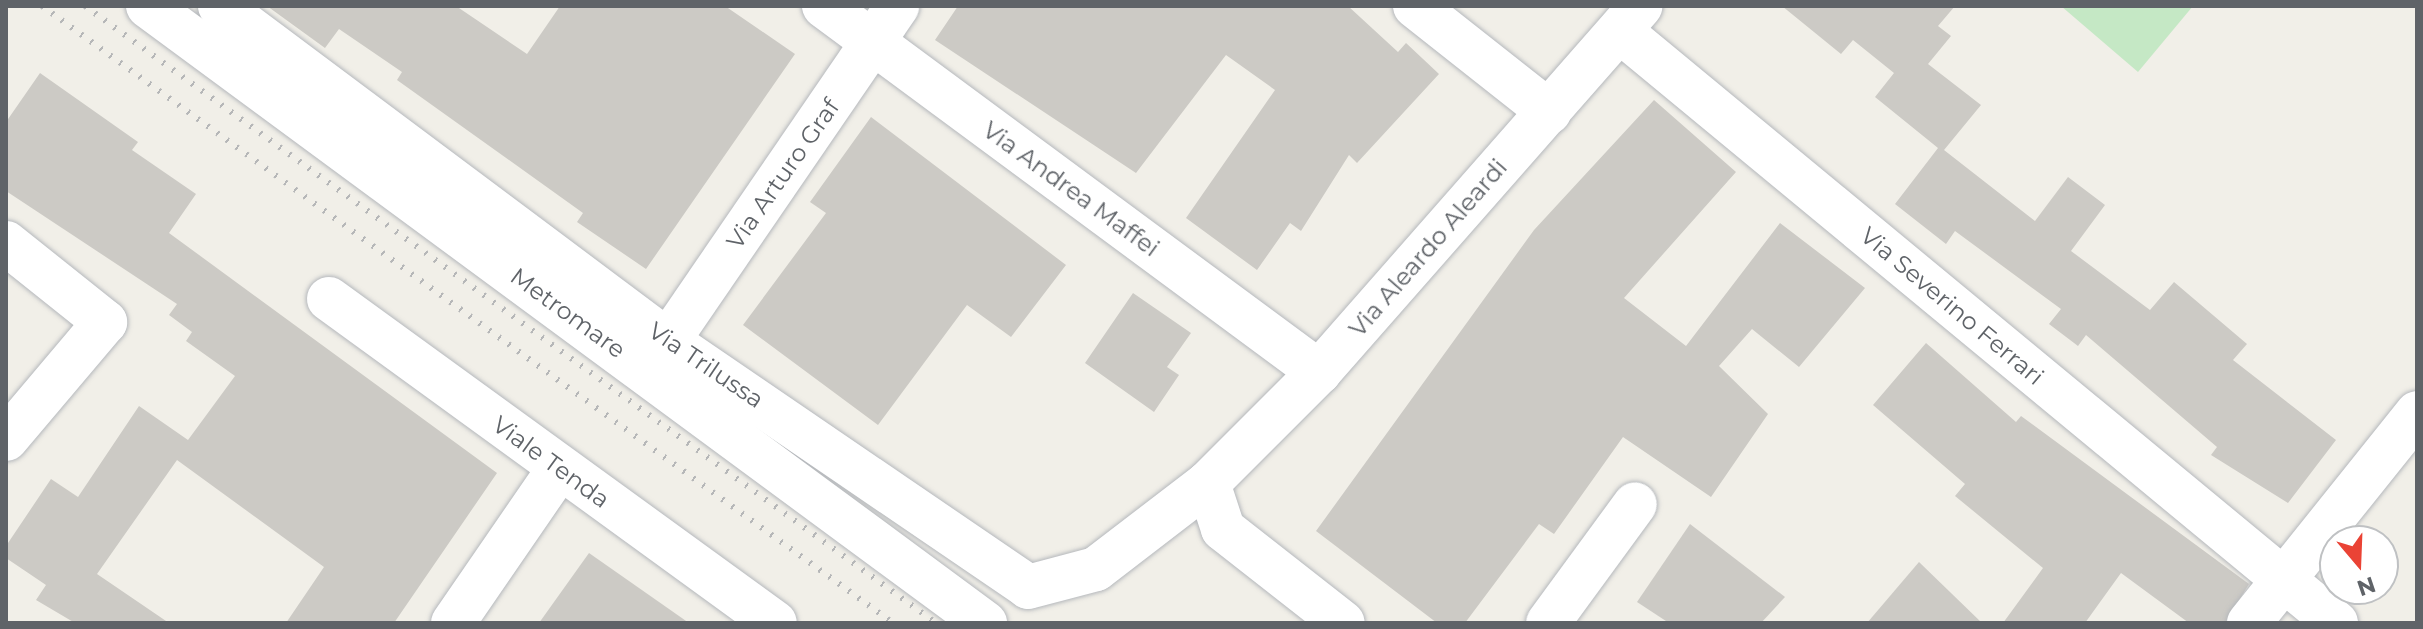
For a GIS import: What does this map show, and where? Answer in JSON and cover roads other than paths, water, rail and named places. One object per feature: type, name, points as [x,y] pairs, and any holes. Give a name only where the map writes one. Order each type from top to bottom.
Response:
[{"type":"street","name":"Metromare","points":[[148,6],[985,623]]},
{"type":"street","name":"Via Trilussa","points":[[220,6],[668,341],[1028,587],[1068,582],[1127,551],[1208,483]]},
{"type":"street","name":"Via Andrea Maffei","points":[[824,6],[1319,372]]},
{"type":"street","name":"Via Arturo Graf","points":[[668,341],[897,6]]},
{"type":"street","points":[[1415,6],[1549,112]]},
{"type":"street","name":"Via Aleardo Aleardi","points":[[1208,483],[1319,372],[1630,18]]},
{"type":"street","name":"Via Severino Ferrari","points":[[1630,18],[2336,623]]},
{"type":"street","points":[[6,243],[105,322],[6,439]]},
{"type":"street","name":"Viale Tenda","points":[[329,299],[775,623]]},
{"type":"street","points":[[2249,623],[2417,413]]},
{"type":"street","points":[[453,623],[559,469]]},
{"type":"street","points":[[1208,483],[1223,529],[1343,623]]},
{"type":"street","points":[[1548,623],[1635,504]]},
{"type":"railway","points":[[42,6],[893,623]]},
{"type":"railway","points":[[85,6],[936,623]]}]
